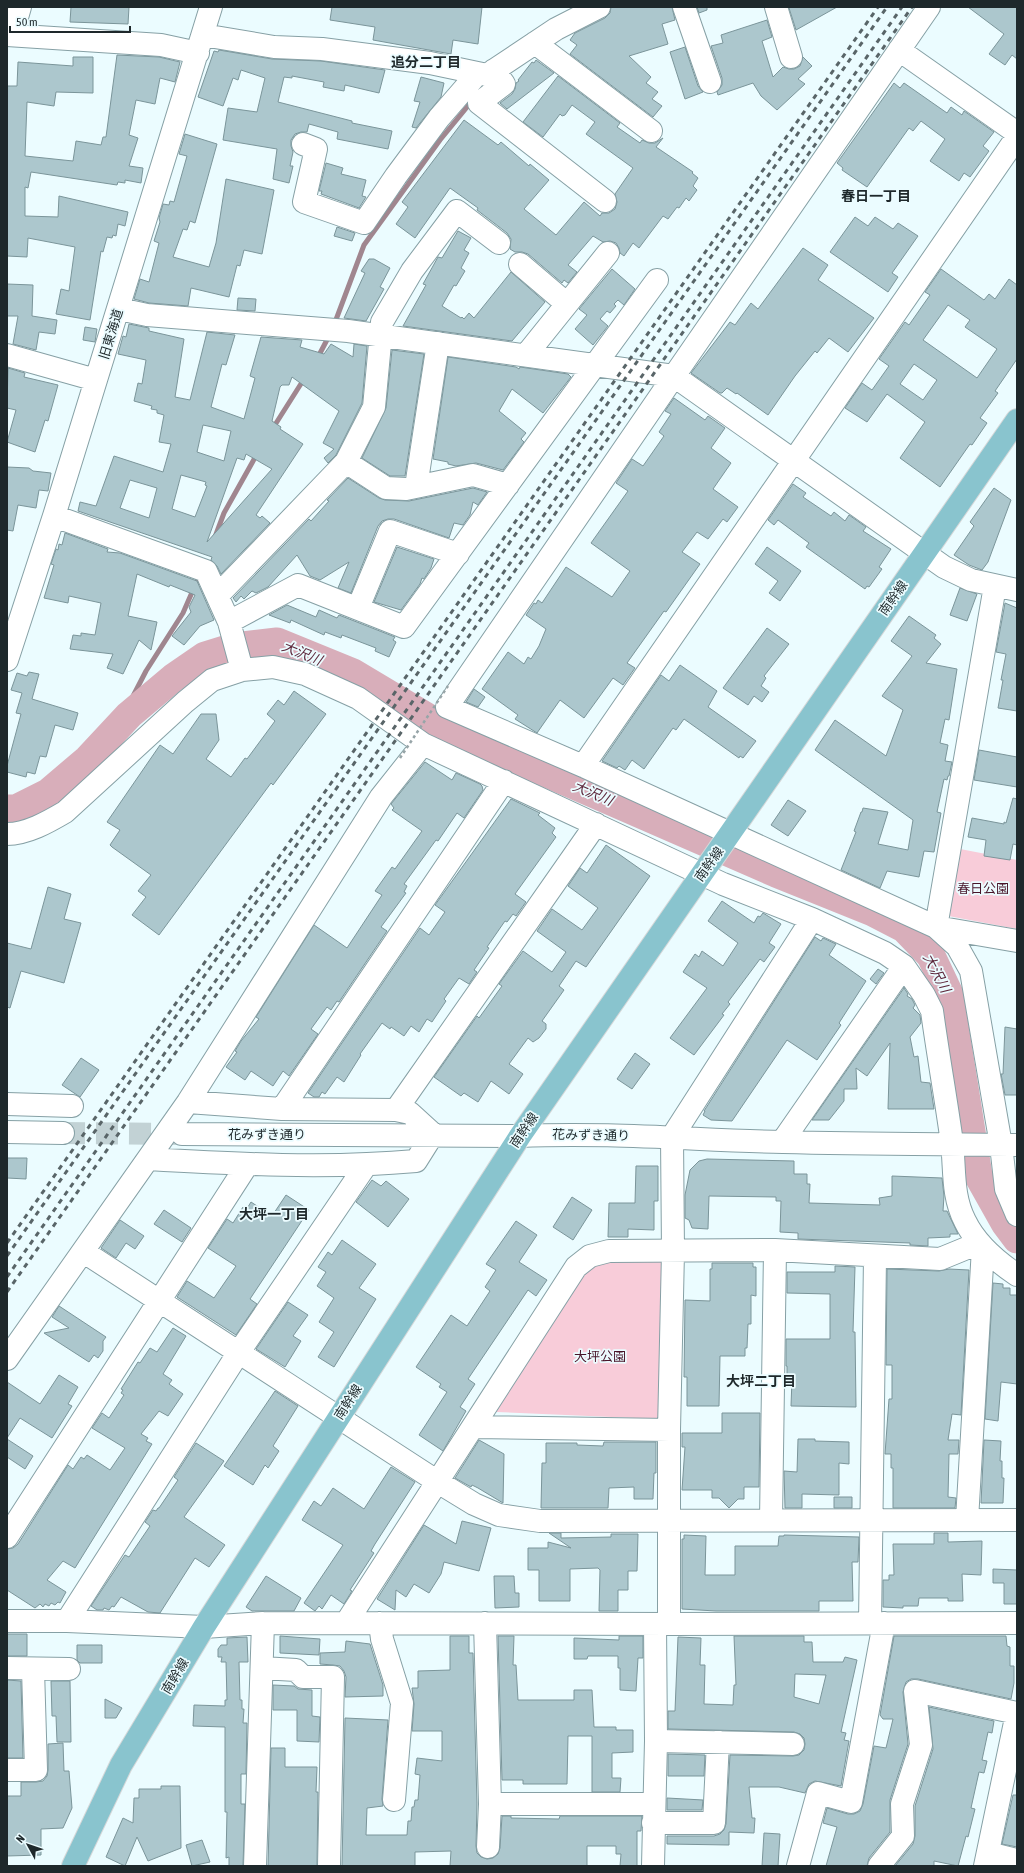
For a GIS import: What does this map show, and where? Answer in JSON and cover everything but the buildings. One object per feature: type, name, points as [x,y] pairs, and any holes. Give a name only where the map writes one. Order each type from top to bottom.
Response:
[{"type":"main road","name":"南幹線","points":[[73,1866],[121,1766],[204,1627],[520,1136],[1017,420]]},
{"type":"street","points":[[20,7],[9,35],[161,45],[201,44],[322,49],[486,72],[504,84],[479,103],[605,201]]},
{"type":"street","name":"旧東海道","points":[[7,660],[12,624],[54,516],[201,44],[211,7]]},
{"type":"street","points":[[303,144],[316,149],[304,202],[364,223],[396,176],[439,118],[486,72],[556,29],[599,7]]},
{"type":"street","points":[[684,7],[710,82]]},
{"type":"street","points":[[929,7],[447,707],[583,766],[728,836],[936,927],[1017,941]]},
{"type":"street","points":[[779,9],[791,57]]},
{"type":"street","points":[[535,42],[651,131]]},
{"type":"street","points":[[899,50],[1017,133]]},
{"type":"street","points":[[583,766],[1017,136]]},
{"type":"street","points":[[218,595],[346,462],[374,407],[382,322],[412,271],[457,212],[499,243]]},
{"type":"street","points":[[526,355],[608,253]]},
{"type":"street","points":[[520,264],[567,304]]},
{"type":"street","points":[[229,622],[298,585],[404,627],[657,280]]},
{"type":"street","points":[[118,309],[147,316],[380,335],[674,376],[925,552],[944,567],[971,580],[1017,590]]},
{"type":"street","points":[[416,487],[438,343]]},
{"type":"street","points":[[7,355],[96,380]]},
{"type":"street","points":[[346,462],[386,488],[406,489],[472,475],[508,485]]},
{"type":"street","points":[[54,516],[206,571],[229,622],[242,670]]},
{"type":"street","points":[[358,608],[390,531],[458,554]]},
{"type":"street","points":[[936,927],[995,586]]},
{"type":"street","points":[[7,834],[14,834],[45,824],[65,812],[185,702],[212,680],[242,670],[273,667],[305,674],[358,698],[423,744],[596,824],[812,919],[885,953],[904,966],[924,995],[932,1011],[952,1144],[955,1197],[965,1221],[981,1245],[1017,1274]]},
{"type":"street","points":[[7,1359],[84,1252],[188,1102],[381,796],[423,744]]},
{"type":"street","points":[[282,1108],[504,781]]},
{"type":"street","points":[[396,1110],[596,824]]},
{"type":"street","points":[[653,1866],[653,1814],[656,1741],[669,1520],[669,1430],[673,1252],[672,1137],[812,919]]},
{"type":"street","points":[[936,927],[957,946],[971,971],[1009,1145],[1006,1189],[1017,1215]]},
{"type":"street","points":[[782,1142],[904,966]]},
{"type":"street","points":[[148,1159],[247,1165],[366,1166],[416,1161],[433,1134],[410,1113],[396,1110],[282,1108],[188,1102]]},
{"type":"street","points":[[7,1104],[72,1106]]},
{"type":"street","points":[[7,1132],[63,1133]]},
{"type":"street","name":"花みずき通り","points":[[182,1134],[433,1134],[520,1136],[565,1134],[782,1142],[1009,1145]]},
{"type":"street","points":[[7,1537],[247,1165]]},
{"type":"street","points":[[67,1621],[239,1352],[366,1166]]},
{"type":"street","points":[[346,1623],[576,1267],[590,1256],[609,1251],[673,1252],[775,1250],[940,1259],[981,1245]]},
{"type":"street","points":[[967,1520],[981,1245]]},
{"type":"street","points":[[771,1520],[775,1250]]},
{"type":"street","points":[[84,1252],[438,1482],[474,1504],[499,1515],[540,1521],[871,1519],[1017,1520]]},
{"type":"street","points":[[798,1866],[818,1793],[851,1802],[877,1623],[871,1519],[875,1256]]},
{"type":"street","points":[[473,1427],[669,1430]]},
{"type":"street","points":[[7,1622],[67,1621],[204,1627],[262,1623],[662,1624],[1017,1622]]},
{"type":"street","points":[[255,1866],[262,1668],[262,1623]]},
{"type":"street","points":[[380,1623],[382,1639],[402,1703],[394,1800]]},
{"type":"street","points":[[485,1623],[490,1804],[488,1847]]},
{"type":"street","points":[[7,1668],[69,1669]]},
{"type":"street","points":[[262,1668],[296,1670],[303,1677],[333,1677],[329,1866]]},
{"type":"street","points":[[7,1770],[36,1770],[33,1669]]},
{"type":"street","points":[[879,1866],[902,1836],[902,1804],[921,1745],[915,1691],[1017,1716],[986,1860],[1017,1860]]},
{"type":"street","points":[[656,1741],[793,1744]]},
{"type":"street","points":[[490,1804],[653,1814],[714,1823],[718,1742]]},
{"type":"path","points":[[400,758],[448,686]]},
{"type":"green space","name":"春日公園","points":[[955,848],[1017,860],[1017,929],[943,915]]},
{"type":"green space","name":"大坪公園","points":[[663,1257],[658,1419],[496,1412],[576,1278],[607,1259]]},
{"type":"waterway","points":[[334,325],[364,245],[440,140],[472,101]]},
{"type":"waterway","points":[[317,359],[330,334]]},
{"type":"waterway","points":[[273,428],[304,379]]},
{"type":"waterway","points":[[215,537],[224,513],[257,454]]},
{"type":"waterway","points":[[115,731],[146,671],[183,613],[200,574]]},
{"type":"waterway","name":"大沢川","points":[[7,809],[16,809],[48,793],[88,759],[129,715],[173,678],[205,656],[234,647],[277,642],[353,673],[450,731],[776,873],[873,912],[904,928],[931,956],[949,994],[978,1175],[1005,1223],[1017,1239]]},
{"type":"tunnel","points":[[63,1133],[182,1134]]},
{"type":"railway","points":[[7,1243],[878,7]]},
{"type":"railway","points":[[7,1256],[887,7]]},
{"type":"railway","points":[[7,1277],[902,7]]},
{"type":"railway","points":[[7,1292],[912,7]]},
{"type":"district","name":"追分二丁目","points":[[426,62]]},
{"type":"district","name":"春日一丁目","points":[[876,196]]},
{"type":"district","name":"大坪一丁目","points":[[274,1214]]},
{"type":"district","name":"大坪二丁目","points":[[761,1381]]}]
